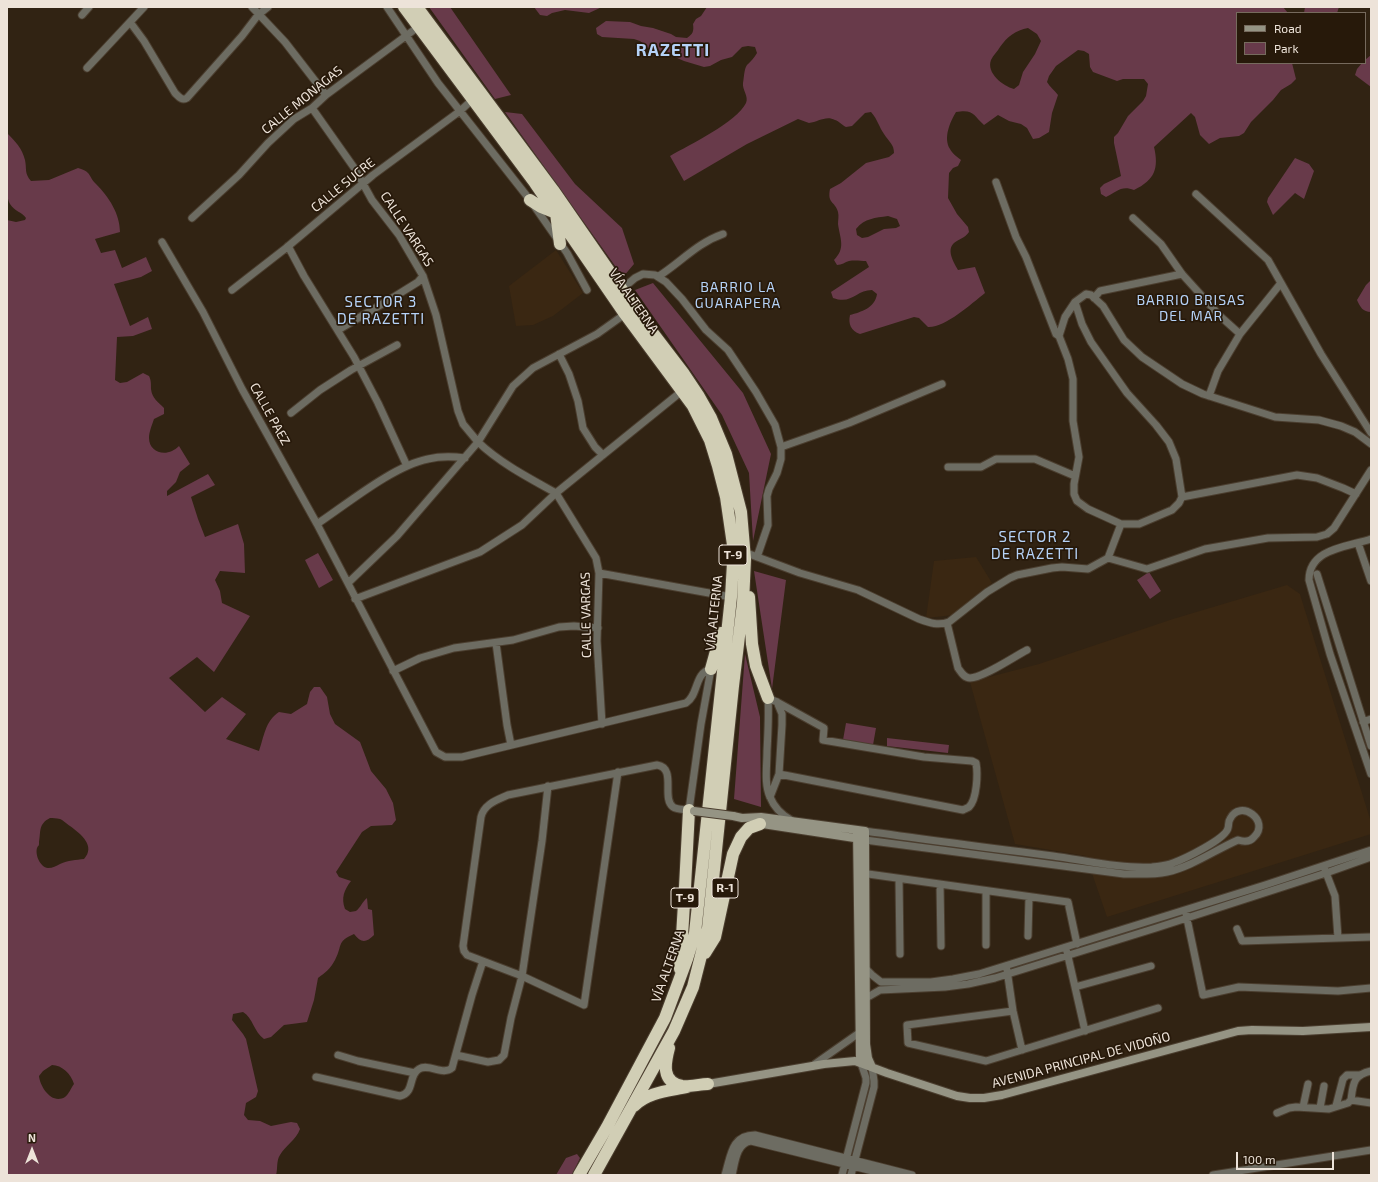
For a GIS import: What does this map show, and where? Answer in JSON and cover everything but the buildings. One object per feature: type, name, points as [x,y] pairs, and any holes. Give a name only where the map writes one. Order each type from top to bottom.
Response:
[{"type":"highway","name":"VÍA ALTERNA","points":[[404,7],[556,214],[625,314],[692,406],[707,435],[722,480],[730,519],[733,545],[731,597],[695,933],[665,1018],[580,1175]]},
{"type":"highway","name":"VÍA ALTERNA","points":[[417,7],[552,190],[684,374],[711,418],[726,454],[741,512],[744,556],[744,602],[733,686],[708,928],[693,987],[674,1031],[594,1175]]},
{"type":"highway","points":[[530,200],[556,214],[560,244]]},
{"type":"highway","name":"T-9","points":[[744,556],[750,604],[752,644],[756,666],[772,700]]},
{"type":"highway","points":[[711,669],[731,597]]},
{"type":"highway","name":"T-9","points":[[677,985],[680,966],[691,810]]},
{"type":"highway","name":"R-1","points":[[700,960],[715,937],[733,854],[741,837],[749,828],[760,824]]},
{"type":"highway","name":"T-9","points":[[674,1031],[666,1058],[665,1069],[668,1078],[672,1082],[682,1086],[708,1084]]},
{"type":"highway","points":[[628,1113],[640,1100],[648,1096],[708,1084]]},
{"type":"main road","points":[[691,810],[733,816],[760,824],[861,839]]},
{"type":"main road","points":[[742,818],[761,817],[860,830],[862,982],[866,1044],[868,1058],[872,1067]]},
{"type":"main road","points":[[861,873],[865,968],[862,982]]},
{"type":"main road","points":[[861,1063],[860,1033],[863,993]]},
{"type":"main road","name":"AVENIDA PRINCIPAL DE VIDOÑO","points":[[708,1084],[812,1066],[855,1061],[957,1096],[984,1098],[1002,1095],[1238,1031],[1303,1031],[1371,1027]]},
{"type":"street","points":[[82,15],[89,7]]},
{"type":"street","points":[[87,68],[144,7]]},
{"type":"street","points":[[252,7],[285,42],[326,95]]},
{"type":"street","points":[[130,22],[144,41],[175,93],[180,98],[184,99],[187,98],[258,15],[268,7]]},
{"type":"street","points":[[387,7],[438,83],[530,200],[560,244],[587,290]]},
{"type":"street","name":"CALLE MONAGAS","points":[[192,218],[239,175],[268,143],[294,119],[312,108],[326,95],[418,27]]},
{"type":"street","name":"CALLE SUCRE","points":[[232,290],[364,183],[415,143],[460,111],[472,100]]},
{"type":"street","name":"CALLE VARGAS","points":[[312,108],[356,169],[372,200],[399,234],[423,276],[434,309],[458,411],[463,424],[484,448],[520,473],[556,493],[596,558],[599,573],[598,641],[602,724]]},
{"type":"street","points":[[996,182],[1016,237],[1026,257],[1056,334],[1059,336],[1068,359],[1073,379],[1073,421],[1079,457],[1075,476],[1074,494],[1077,501],[1088,509],[1121,524],[1139,524],[1172,510],[1179,503],[1182,497],[1176,459],[1169,442],[1127,393],[1091,342],[1082,324],[1074,302]]},
{"type":"street","points":[[1196,194],[1268,260],[1322,354],[1371,433]]},
{"type":"street","points":[[1133,218],[1161,244],[1182,274],[1220,316],[1240,334]]},
{"type":"street","points":[[659,276],[673,267],[699,245],[710,238],[723,234]]},
{"type":"street","name":"CALLE PAEZ","points":[[162,242],[203,312],[242,389],[317,524],[436,752],[449,758],[462,757],[511,745]]},
{"type":"street","points":[[288,246],[304,276],[359,366],[407,466]]},
{"type":"street","points":[[622,289],[635,278],[644,274],[659,276],[666,282],[682,299],[709,333],[728,350],[776,425],[781,447],[780,466],[768,492],[767,530],[757,557]]},
{"type":"street","points":[[1094,298],[1100,291],[1182,274]]},
{"type":"street","points":[[338,330],[395,297],[418,282],[423,276]]},
{"type":"street","points":[[1209,396],[1218,371],[1240,334],[1281,283]]},
{"type":"street","points":[[1059,336],[1065,317],[1074,302],[1086,294],[1091,295],[1103,306],[1124,340],[1142,357],[1182,384],[1209,396],[1275,417],[1319,420],[1341,426],[1355,432],[1371,444]]},
{"type":"street","points":[[348,583],[397,536],[478,442],[500,404],[513,386],[533,368],[596,334],[625,314]]},
{"type":"street","points":[[291,413],[320,390],[397,345]]},
{"type":"street","points":[[559,354],[569,374],[578,401],[583,428],[595,447],[603,455]]},
{"type":"street","points":[[781,447],[856,420],[942,384]]},
{"type":"street","points":[[355,599],[480,552],[522,525],[556,493],[682,391]]},
{"type":"street","points":[[317,524],[386,477],[407,466],[427,459],[449,456],[464,458]]},
{"type":"street","points":[[948,467],[981,467],[996,459],[1034,459],[1075,476]]},
{"type":"street","points":[[1108,558],[1147,569],[1205,549],[1268,538],[1317,537],[1327,534],[1334,528],[1371,470]]},
{"type":"street","points":[[1182,497],[1297,475],[1317,478],[1356,494]]},
{"type":"street","points":[[744,556],[757,557],[800,573],[858,590],[927,623],[937,624],[947,623],[1002,582],[1017,575],[1062,567],[1088,569],[1108,558],[1121,524]]},
{"type":"street","points":[[1371,539],[1328,551],[1317,558],[1309,574],[1309,580],[1330,654],[1371,774]]},
{"type":"street","points":[[1358,543],[1371,580]]},
{"type":"street","points":[[599,573],[731,597]]},
{"type":"street","points":[[1317,574],[1371,746]]},
{"type":"street","points":[[947,623],[958,668],[967,677],[973,678],[992,670],[1027,650]]},
{"type":"street","points":[[393,671],[420,658],[444,650],[513,640],[559,627],[574,626],[598,628]]},
{"type":"street","points":[[496,643],[511,745],[686,703],[692,698],[700,676],[704,671],[711,669],[701,724],[691,810],[677,808],[670,804],[667,773],[663,767],[657,765],[618,772],[548,786],[508,795],[488,805],[482,814],[463,949],[467,955],[522,976],[584,1004],[618,772]]},
{"type":"street","points":[[772,700],[824,728],[823,740],[924,757],[972,761],[976,763],[977,770],[976,788],[971,803],[968,808],[963,810],[779,774]]},
{"type":"street","points":[[770,797],[779,774],[782,726],[782,714],[772,700]]},
{"type":"street","name":"T-9","points":[[772,700],[769,714],[766,774],[767,786],[770,797],[783,816],[795,822]]},
{"type":"street","points":[[1363,722],[1371,719]]},
{"type":"street","points":[[456,1055],[488,1062],[499,1060],[504,1057],[514,1004],[522,976],[542,841],[548,786]]},
{"type":"street","points":[[860,830],[1104,863],[1151,867],[1172,863],[1218,840],[1228,829],[1230,819],[1238,812],[1249,811],[1254,814],[1257,818],[1259,828],[1255,836],[1247,841],[1238,840],[1196,861],[1168,872],[1146,874],[1117,873],[861,839]]},
{"type":"street","points":[[862,982],[931,982],[953,980],[1007,966],[1371,850]]},
{"type":"street","points":[[863,993],[880,990],[945,987],[968,984],[1008,974],[1187,918],[1371,857]]},
{"type":"street","points":[[1322,866],[1335,896],[1338,938]]},
{"type":"street","points":[[861,873],[1068,902],[1077,944]]},
{"type":"street","points":[[899,879],[900,954]]},
{"type":"street","points":[[940,884],[941,946]]},
{"type":"street","points":[[986,891],[986,945]]},
{"type":"street","points":[[1028,936],[1029,897]]},
{"type":"street","points":[[1184,910],[1203,995],[1240,987],[1338,991],[1371,988]]},
{"type":"street","points":[[1238,929],[1242,941],[1371,937]]},
{"type":"street","points":[[1065,948],[1085,1031]]},
{"type":"street","points":[[316,1077],[400,1096],[409,1091],[414,1073],[421,1068],[446,1071],[450,1070],[456,1055],[483,961]]},
{"type":"street","points":[[1007,966],[1013,1011],[1022,1050]]},
{"type":"street","points":[[1075,987],[1151,966]]},
{"type":"street","points":[[865,968],[872,976],[881,982]]},
{"type":"street","points":[[1013,1011],[907,1025],[908,1043],[986,1061],[1158,1008]]},
{"type":"street","points":[[812,1066],[860,1033]]},
{"type":"street","points":[[338,1055],[358,1062],[414,1073]]},
{"type":"street","points":[[842,1175],[866,1083],[866,1078],[861,1063]]},
{"type":"street","points":[[852,1175],[874,1087],[872,1067]]},
{"type":"street","points":[[1336,1106],[1343,1079],[1346,1076],[1359,1075],[1371,1071]]},
{"type":"street","points":[[1351,1100],[1354,1081],[1359,1075]]},
{"type":"street","points":[[1303,1107],[1308,1084]]},
{"type":"street","points":[[1320,1108],[1324,1086]]},
{"type":"street","points":[[1277,1113],[1289,1108],[1303,1107],[1329,1109],[1348,1103],[1351,1100],[1371,1103]]},
{"type":"street","points":[[725,1175],[735,1143],[744,1136],[748,1135],[756,1135],[889,1175]]},
{"type":"street","points":[[732,1175],[741,1146],[746,1141],[846,1161]]},
{"type":"street","points":[[1213,1175],[1371,1150]]},
{"type":"street","points":[[855,1164],[912,1175]]},
{"type":"shaded area","points":[[556,250],[583,293],[553,316],[533,325],[516,326],[509,286]]},
{"type":"shaded area","points":[[976,557],[992,583],[954,615],[926,618],[934,561]]},
{"type":"shaded area","points":[[1287,585],[1300,594],[1371,822],[1371,834],[1107,917],[1086,856],[1015,844],[970,682],[1039,664],[1173,619]]},
{"type":"green space","points":[[429,7],[450,7],[511,95],[495,99]]},
{"type":"green space","points":[[534,7],[602,7],[589,13],[565,10],[552,13],[547,16],[540,15]]},
{"type":"green space","points":[[707,7],[1283,7],[1287,12],[1236,12],[1236,64],[1292,64],[1296,79],[1281,90],[1251,122],[1244,133],[1239,136],[1220,138],[1209,144],[1200,135],[1195,117],[1191,113],[1154,147],[1156,161],[1154,173],[1147,182],[1134,190],[1126,188],[1122,189],[1106,197],[1101,194],[1100,188],[1104,184],[1121,176],[1114,137],[1128,116],[1146,96],[1148,84],[1144,79],[1123,79],[1117,81],[1093,72],[1090,67],[1089,54],[1078,50],[1056,66],[1049,76],[1047,82],[1058,95],[1052,113],[1049,132],[1039,138],[1033,139],[1027,128],[998,115],[984,125],[970,112],[956,112],[948,130],[947,140],[951,150],[961,160],[958,166],[953,168],[949,173],[948,198],[957,214],[968,227],[969,232],[954,243],[951,253],[958,270],[975,267],[985,293],[950,320],[942,324],[928,327],[919,318],[914,317],[860,334],[852,329],[849,321],[850,315],[867,309],[876,299],[877,294],[872,290],[862,292],[845,300],[833,298],[831,292],[869,267],[866,261],[849,261],[837,265],[834,260],[838,256],[841,243],[838,212],[837,208],[830,200],[829,194],[830,189],[841,183],[866,163],[889,157],[894,153],[892,145],[871,112],[865,113],[852,126],[846,127],[838,121],[828,118],[809,123],[798,119],[747,144],[684,181],[670,156],[723,125],[741,110],[747,100],[743,86],[745,71],[747,65],[757,53],[755,47],[742,47],[732,57],[704,67],[684,61],[661,51],[649,49],[640,41],[634,39],[602,37],[597,34],[596,28],[606,21],[630,22],[653,28],[676,37],[687,38],[693,32],[693,24],[696,19],[701,16]],"holes":[[[1028,28],[1037,34],[1041,41],[1035,54],[1023,72],[1019,85],[1014,89],[1005,85],[996,78],[991,70],[990,65],[993,56],[1003,43],[1016,32]],[[888,216],[897,219],[900,226],[896,228],[884,229],[868,237],[862,238],[857,235],[856,229],[859,225],[870,219]]]},
{"type":"green space","points":[[1305,7],[1339,7],[1337,12],[1304,12]]},
{"type":"green space","points":[[1371,55],[1371,87],[1355,75],[1361,64],[1366,64],[1366,59]]},
{"type":"green space","points":[[505,112],[522,114],[575,184],[622,228],[634,264],[623,277]]},
{"type":"green space","points":[[7,133],[20,148],[24,156],[27,173],[31,181],[49,180],[78,168],[88,173],[101,189],[116,212],[120,225],[120,232],[95,239],[101,253],[115,250],[122,268],[146,257],[152,271],[141,277],[114,284],[130,326],[148,317],[152,329],[133,336],[117,337],[115,380],[120,383],[127,382],[143,373],[149,376],[153,395],[164,408],[164,414],[154,419],[149,438],[151,446],[156,451],[164,453],[172,451],[179,446],[190,464],[180,472],[176,482],[167,491],[167,496],[208,474],[215,485],[191,497],[205,537],[238,524],[244,544],[245,573],[220,571],[215,580],[220,591],[222,603],[250,616],[214,672],[197,657],[169,678],[205,712],[222,697],[246,714],[226,739],[259,751],[268,725],[274,716],[279,712],[291,714],[307,704],[310,692],[314,687],[320,687],[327,697],[330,714],[335,724],[360,742],[371,771],[386,789],[393,803],[396,820],[392,825],[371,826],[362,832],[336,872],[339,877],[351,881],[344,894],[343,901],[345,909],[350,912],[356,911],[367,898],[368,909],[372,910],[374,935],[364,941],[359,939],[354,934],[342,942],[333,963],[328,970],[318,978],[314,1000],[307,1022],[284,1025],[271,1037],[264,1039],[243,1012],[233,1014],[232,1020],[246,1039],[258,1091],[256,1097],[246,1103],[244,1115],[248,1120],[260,1121],[271,1126],[291,1122],[297,1123],[300,1129],[279,1157],[276,1175],[7,1175],[7,220],[16,222],[25,220],[26,218],[10,204],[8,199],[6,181]],"holes":[[[50,818],[61,820],[74,829],[86,841],[88,849],[84,859],[72,860],[50,868],[45,867],[40,863],[37,857],[37,848],[39,845],[41,828],[46,820]],[[52,1065],[63,1068],[71,1077],[74,1084],[69,1093],[60,1099],[51,1097],[44,1090],[39,1076],[43,1071]]]},
{"type":"green space","points":[[1295,158],[1309,164],[1314,171],[1304,199],[1295,193],[1273,215],[1267,202],[1268,198]]},
{"type":"green space","points":[[1371,280],[1371,312],[1362,309],[1357,300],[1366,285]]},
{"type":"green space","points":[[653,283],[743,393],[771,454],[753,541],[749,473],[722,415],[635,290]]},
{"type":"green space","points":[[318,553],[333,580],[319,588],[305,560]]},
{"type":"green space","points":[[754,571],[786,580],[772,689]]},
{"type":"green space","points":[[1149,572],[1161,591],[1150,599],[1137,580]]},
{"type":"green space","points":[[745,654],[760,717],[761,807],[734,799]]},
{"type":"green space","points":[[846,723],[876,728],[873,745],[843,740]]},
{"type":"green space","points":[[887,738],[949,745],[948,753],[887,746]]},
{"type":"green space","points":[[577,1154],[580,1158],[572,1175],[556,1175],[566,1158]]},
{"type":"district","name":"RAZETTI","points":[[673,50]]},
{"type":"district","name":"BARRIO LA GUARAPERA","points":[[738,296]]},
{"type":"district","name":"BARRIO BRISAS DEL MAR","points":[[1191,308]]},
{"type":"district","name":"SECTOR 3 DE RAZETTI","points":[[381,310]]},
{"type":"district","name":"SECTOR 2 DE RAZETTI","points":[[1035,546]]}]
